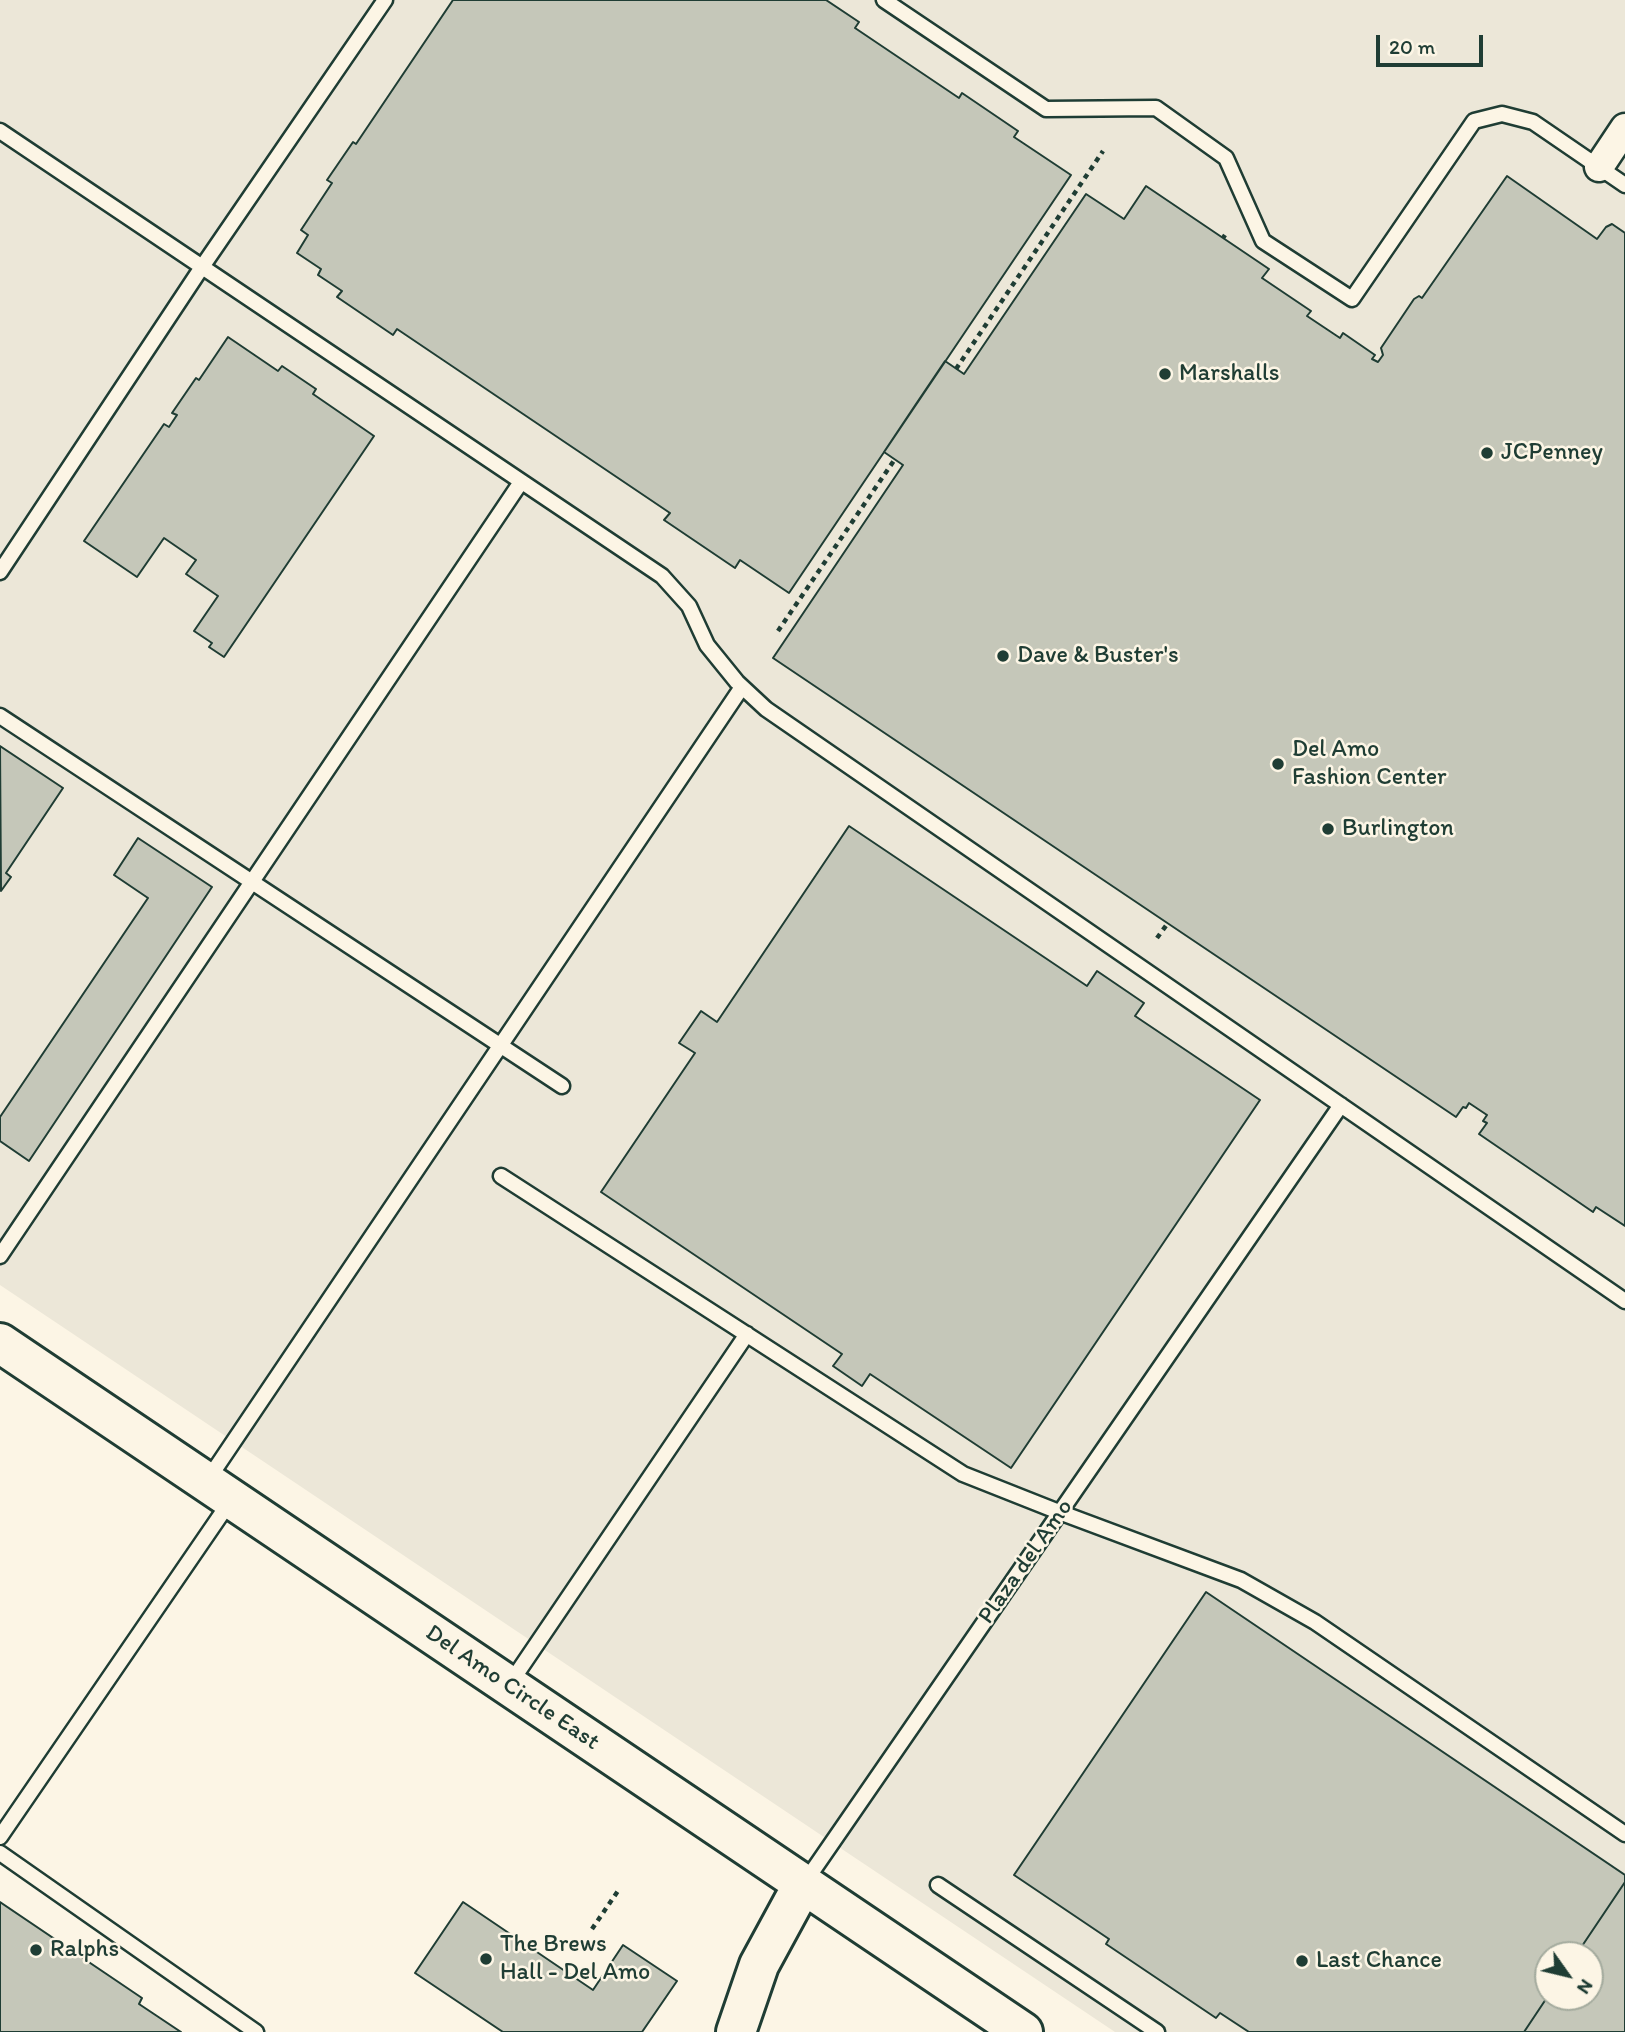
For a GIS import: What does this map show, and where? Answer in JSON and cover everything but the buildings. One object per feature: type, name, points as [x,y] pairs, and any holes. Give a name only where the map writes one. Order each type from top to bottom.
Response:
[{"type":"street","points":[[1600,167],[1625,128]]},
{"type":"street","name":"Del Amo Circle East","points":[[0,1343],[1023,2032]]},
{"type":"street","name":"Plaza del Amo","points":[[736,2032],[759,1965],[803,1884]]},
{"type":"lane","points":[[0,572],[202,267],[384,0]]},
{"type":"lane","points":[[884,0],[1046,109],[1156,108],[1226,158],[1263,241],[1352,299],[1474,121],[1502,114],[1532,122],[1625,185]]},
{"type":"lane","points":[[0,131],[662,576],[689,606],[707,645],[742,687],[766,709],[1625,1301]]},
{"type":"lane","points":[[0,1256],[521,482]]},
{"type":"lane","points":[[0,1837],[501,1045],[742,687]]},
{"type":"lane","points":[[0,716],[562,1086]]},
{"type":"lane","name":"Plaza del Amo","points":[[803,1884],[1341,1105]]},
{"type":"lane","points":[[501,1176],[962,1474],[1241,1580],[1315,1622],[1625,1834]]},
{"type":"lane","points":[[509,1686],[747,1334]]},
{"type":"lane","points":[[0,1853],[256,2032]]},
{"type":"lane","points":[[938,1885],[1157,2032]]},
{"type":"path","points":[[956,369],[1104,151]]},
{"type":"path","points":[[778,631],[895,459]]},
{"type":"path","points":[[1157,938],[1168,923]]},
{"type":"path","points":[[592,1929],[620,1888]]},
{"type":"shaded area","name":"Del Amo Fashion Center","points":[[0,0],[1625,0],[1625,2032],[1115,2032],[0,1285]]},
{"type":"place","name":"Marshalls","points":[[1165,374]]},
{"type":"place","name":"JCPenney","points":[[1487,453]]},
{"type":"place","name":"Dave & Buster's","points":[[1003,656]]},
{"type":"place","name":"Del Amo Fashion Center","points":[[1278,764]]},
{"type":"place","name":"Burlington","points":[[1328,829]]},
{"type":"place","name":"Ralphs","points":[[36,1950]]},
{"type":"place","name":"The Brews Hall - Del Amo","points":[[486,1959]]},
{"type":"place","name":"Last Chance","points":[[1302,1961]]}]
